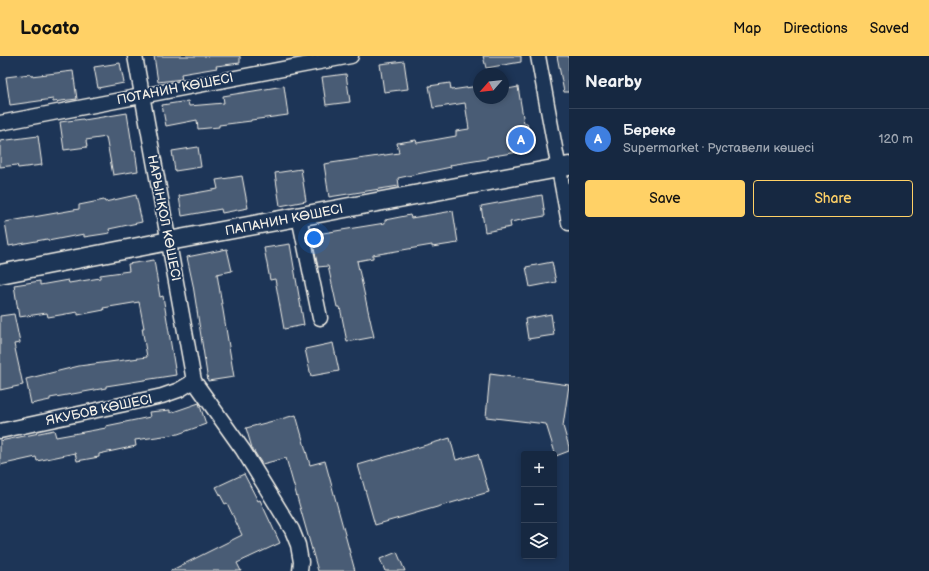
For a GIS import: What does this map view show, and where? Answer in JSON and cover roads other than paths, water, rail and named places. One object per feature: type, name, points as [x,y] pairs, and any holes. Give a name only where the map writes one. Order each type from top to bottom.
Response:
[{"type":"main road","name":"ПАПАНИН КӨШЕСІ","points":[[0,274],[564,167]]},
{"type":"street","name":"НАРЫНҚОЛ КӨШЕСІ","points":[[135,56],[141,96],[194,381]]},
{"type":"street","name":"ПОТАНИН КӨШЕСІ","points":[[0,123],[351,56]]},
{"type":"street","points":[[538,56],[564,167],[569,223]]},
{"type":"street","points":[[299,217],[320,318]]},
{"type":"street","points":[[194,381],[243,450],[292,530],[298,546],[301,562],[300,571]]},
{"type":"street","name":"ЯКУБОВ КӨШЕСІ","points":[[0,431],[162,396],[179,390],[194,381]]},
{"type":"place","name":"Береке","points":[[521,140]]}]
